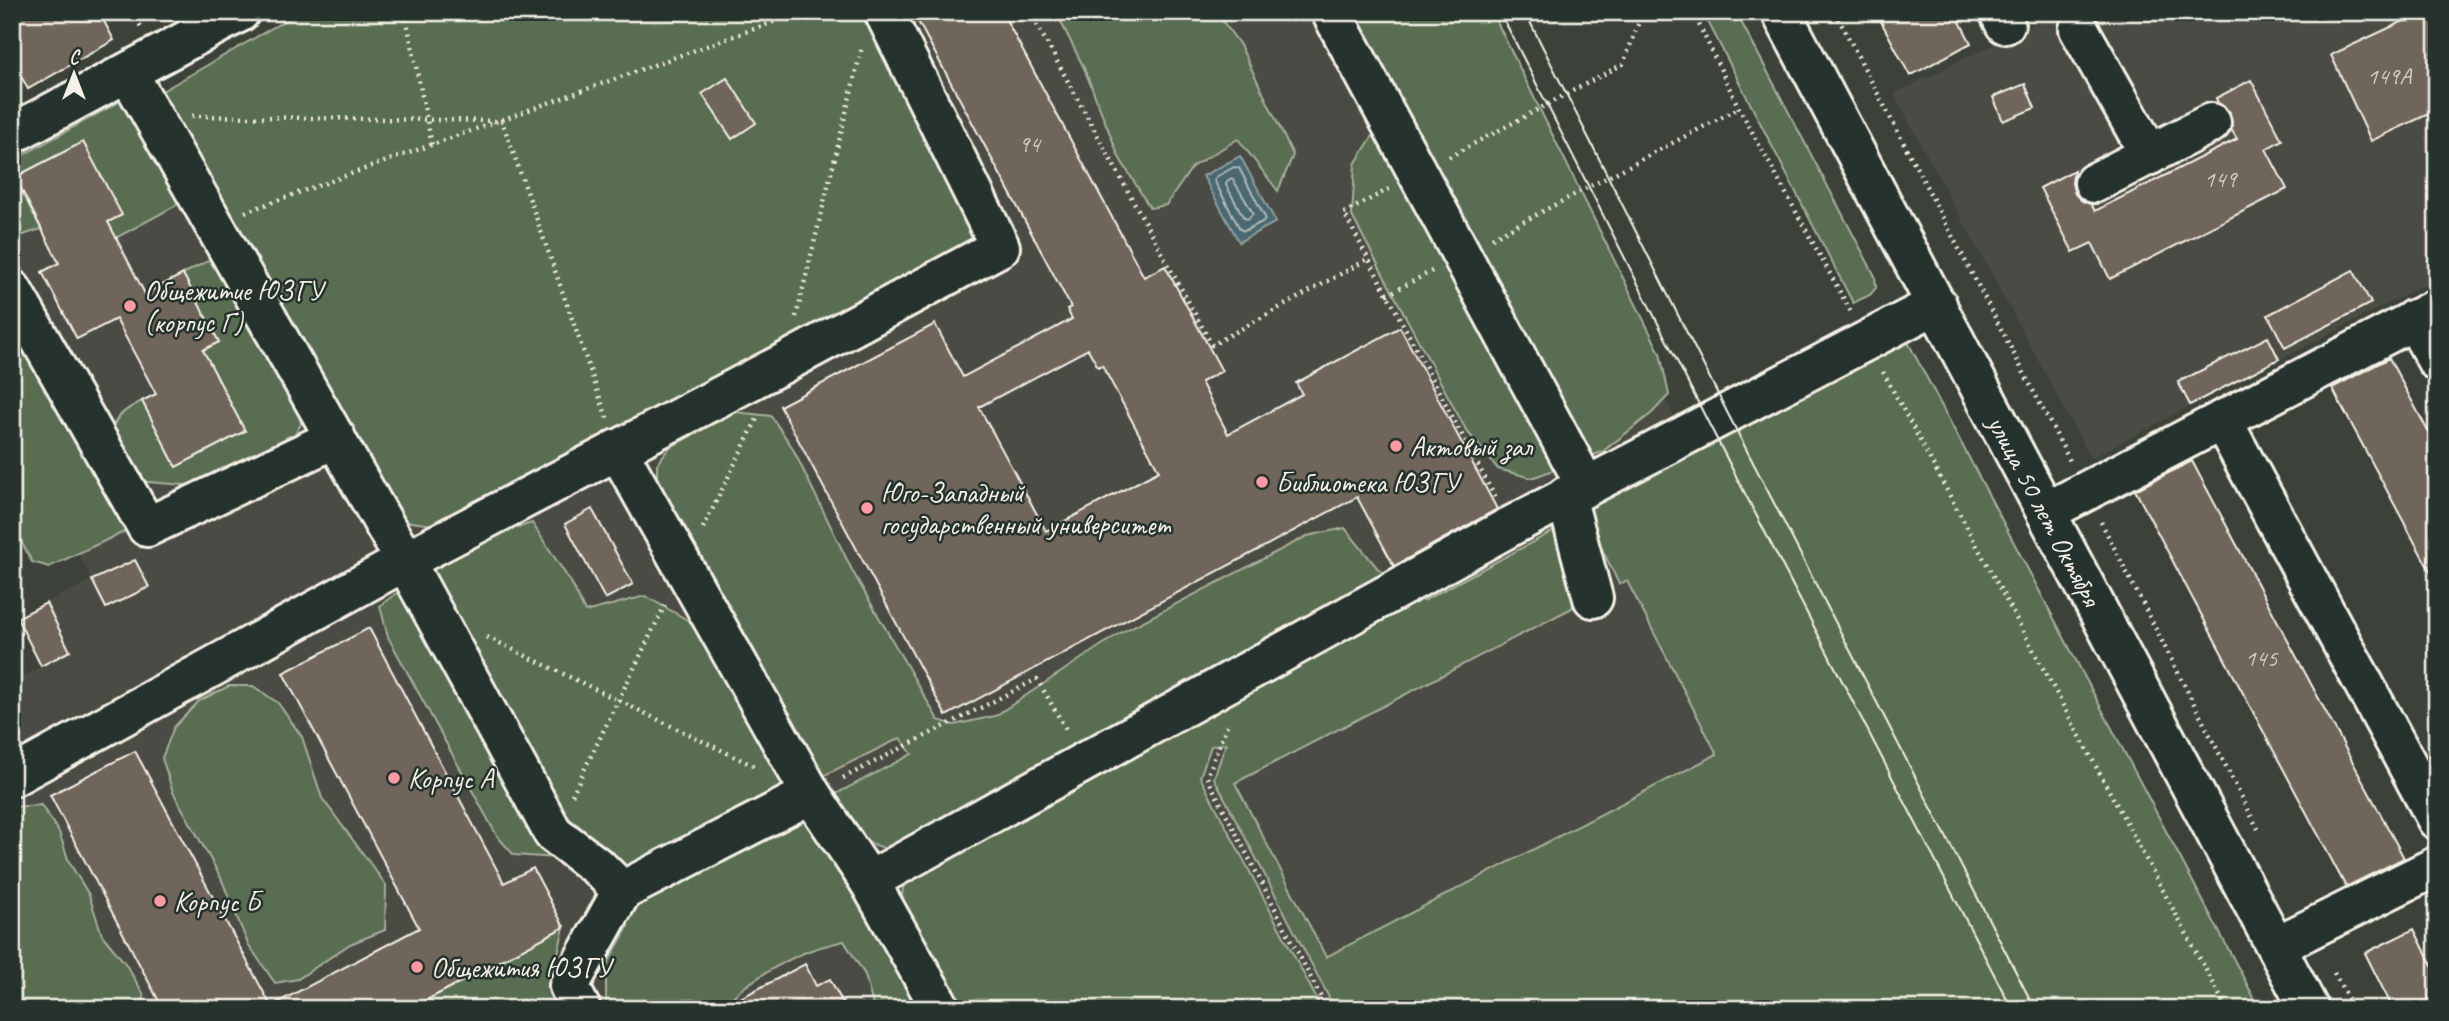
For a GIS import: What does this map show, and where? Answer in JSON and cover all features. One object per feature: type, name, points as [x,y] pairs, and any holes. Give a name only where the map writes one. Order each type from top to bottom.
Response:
[{"type":"main road","points":[[12,134],[240,12]]},
{"type":"main road","points":[[1331,12],[1461,255],[1576,491],[1593,598]]},
{"type":"main road","name":"улица 50 лет Октября","points":[[1782,12],[2309,1009]]},
{"type":"main road","points":[[12,777],[405,561],[1000,247],[874,26]]},
{"type":"main road","points":[[2079,29],[2150,155]]},
{"type":"main road","points":[[128,73],[405,561],[553,832],[600,869],[622,891]]},
{"type":"main road","points":[[2094,183],[2211,123]]},
{"type":"main road","points":[[12,290],[147,527],[336,438]]},
{"type":"main road","points":[[869,881],[1511,526],[1937,304]]},
{"type":"main road","points":[[2046,512],[2426,313],[2437,361]]},
{"type":"main road","points":[[2222,420],[2437,820]]},
{"type":"main road","points":[[617,449],[811,794],[869,881],[941,1009]]},
{"type":"main road","points":[[567,1001],[622,891],[811,794]]},
{"type":"main road","points":[[2276,946],[2437,866]]},
{"type":"path","points":[[405,12],[433,145]]},
{"type":"path","points":[[214,222],[801,12]]},
{"type":"path","points":[[1031,12],[1212,345],[1368,259]]},
{"type":"path","points":[[1511,526],[1344,214],[1623,64],[1643,12]]},
{"type":"path","points":[[1693,12],[1739,108],[2227,1009]]},
{"type":"path","points":[[784,363],[874,26]]},
{"type":"path","points":[[1387,295],[1739,108]]},
{"type":"path","points":[[153,116],[502,121]]},
{"type":"path","points":[[502,121],[617,449]]},
{"type":"path","points":[[1248,672],[1207,777],[1327,1009]]},
{"type":"shaded area","name":"Юго-Западный государственный университет","points":[[300,12],[1469,12],[1673,415],[1675,501],[1937,1009],[12,1009],[12,682],[70,651],[46,603],[92,580],[12,421],[12,173]]},
{"type":"shaded area","points":[[2059,12],[2437,12],[2437,278],[2091,458],[1894,94]]},
{"type":"green space","points":[[300,12],[872,12],[978,217],[977,246],[434,525],[403,521],[157,94]]},
{"type":"green space","points":[[1056,12],[1216,12],[1240,45],[1293,155],[1278,191],[1238,139],[1193,166],[1166,205],[1150,208],[1119,157],[1084,68]]},
{"type":"green space","points":[[1344,12],[1492,12],[1660,353],[1669,395],[1652,413],[1602,452],[1532,478],[1498,469],[1466,430],[1352,216],[1355,164],[1389,110]]},
{"type":"green space","points":[[1703,12],[1736,12],[1875,276],[1876,288],[1870,295],[1853,303]]},
{"type":"green space","points":[[128,97],[186,200],[116,238],[108,222],[121,215],[83,142],[15,177],[41,229],[12,239],[12,161]]},
{"type":"green space","points":[[217,256],[299,407],[301,424],[293,437],[198,486],[135,481],[110,436],[121,415],[142,401],[176,467],[245,431],[203,350],[219,342],[183,274]]},
{"type":"green space","points":[[12,316],[128,530],[49,567],[32,562],[12,524]]},
{"type":"green space","points":[[1899,334],[1909,344],[2260,1009],[1335,1009],[1214,778],[1226,743],[1211,746],[1200,777],[1322,1009],[962,1009],[905,905],[902,895],[904,883],[891,850],[862,837],[828,798],[912,754],[900,738],[817,779],[657,485],[657,464],[669,448],[735,412],[771,416],[792,447],[853,572],[938,720],[954,725],[995,716],[1120,633],[1307,536],[1345,528],[1379,570],[1423,601],[1557,529],[1577,589],[1572,608],[1235,783],[1326,957],[1717,754],[1627,581],[1619,584],[1584,512],[1588,498]]},
{"type":"green space","points":[[532,523],[572,584],[585,612],[645,596],[698,626],[860,907],[888,939],[926,1009],[874,1009],[865,975],[844,941],[811,950],[772,969],[748,984],[723,1009],[606,1008],[606,966],[628,927],[628,906],[614,862],[514,855],[497,836],[388,637],[380,606],[435,563],[495,535]]},
{"type":"green space","points":[[229,686],[253,686],[278,703],[302,737],[322,798],[386,885],[385,930],[350,944],[298,979],[275,983],[248,944],[221,878],[173,792],[162,758],[174,727],[199,701]]},
{"type":"green space","points":[[41,805],[59,832],[69,862],[89,895],[102,935],[125,963],[143,993],[145,1009],[12,1009],[12,807]]},
{"type":"green space","points":[[564,927],[549,992],[556,1009],[410,1009]]},
{"type":"water","points":[[1240,156],[1276,222],[1239,242],[1203,176]]},
{"type":"building","points":[[12,12],[99,12],[114,40],[28,89],[21,76],[12,80]]},
{"type":"building","points":[[913,12],[1002,12],[1144,277],[1165,266],[1222,371],[1201,382],[1228,434],[1302,394],[1296,383],[1400,327],[1497,509],[1394,566],[1357,497],[946,716],[780,406],[935,324],[963,377],[1072,319],[1067,309],[1071,307]],"holes":[[[1088,349],[1098,367],[1102,365],[1159,471],[1046,531],[979,407]]]},
{"type":"building","points":[[1876,12],[1955,12],[1971,43],[1910,76]]},
{"type":"building","points":[[2423,12],[2437,12],[2437,110],[2371,141],[2331,55]]},
{"type":"building","points":[[727,78],[756,123],[732,139],[702,94]]},
{"type":"building","points":[[2251,80],[2282,140],[2266,149],[2287,189],[2110,279],[2092,243],[2073,252],[2040,188],[2074,170],[2072,183],[2075,194],[2082,201],[2091,204],[2095,211],[2237,139],[2231,129],[2230,112],[2218,103],[2216,98]]},
{"type":"building","points":[[2025,84],[2035,108],[2003,121],[1993,97]]},
{"type":"building","name":"Общежитие ЮЗГУ (корпус Г)","points":[[83,142],[122,215],[108,222],[145,294],[183,274],[219,342],[203,350],[245,431],[176,467],[142,401],[156,394],[116,319],[77,339],[42,272],[59,263],[15,177]]},
{"type":"building","points":[[2353,270],[2371,303],[2285,348],[2268,315]]},
{"type":"building","points":[[2268,337],[2279,359],[2190,405],[2178,382]]},
{"type":"building","points":[[2389,358],[2437,448],[2437,584],[2332,388]]},
{"type":"building","points":[[2192,461],[2404,858],[2346,887],[2135,490]]},
{"type":"building","points":[[592,509],[633,584],[605,599],[565,524]]},
{"type":"building","points":[[135,560],[149,587],[106,608],[92,580]]},
{"type":"building","points":[[46,603],[70,651],[41,666],[17,618]]},
{"type":"building","points":[[369,628],[504,883],[533,868],[564,927],[410,1009],[163,1009],[50,795],[135,751],[271,1006],[419,928],[283,673]]},
{"type":"building","points":[[2414,929],[2437,975],[2437,1009],[2393,1009],[2365,953]]},
{"type":"building","points":[[805,964],[816,986],[830,979],[846,1009],[720,1009]]},
{"type":"tram line","points":[[1500,12],[1708,422],[2012,1009]]},
{"type":"tram line","points":[[1525,12],[1727,412],[2035,1009]]},
{"type":"place","name":"Общежитие ЮЗГУ (корпус Г)","points":[[130,306]]},
{"type":"place","name":"Актовый зал","points":[[1396,446]]},
{"type":"place","name":"Библиотека ЮЗГУ","points":[[1262,482]]},
{"type":"place","name":"Юго-Западный государственный университет","points":[[867,508]]},
{"type":"place","name":"Корпус А","points":[[394,778]]},
{"type":"place","name":"Корпус Б","points":[[160,901]]},
{"type":"place","name":"Общежития ЮЗГУ","points":[[417,967]]}]
